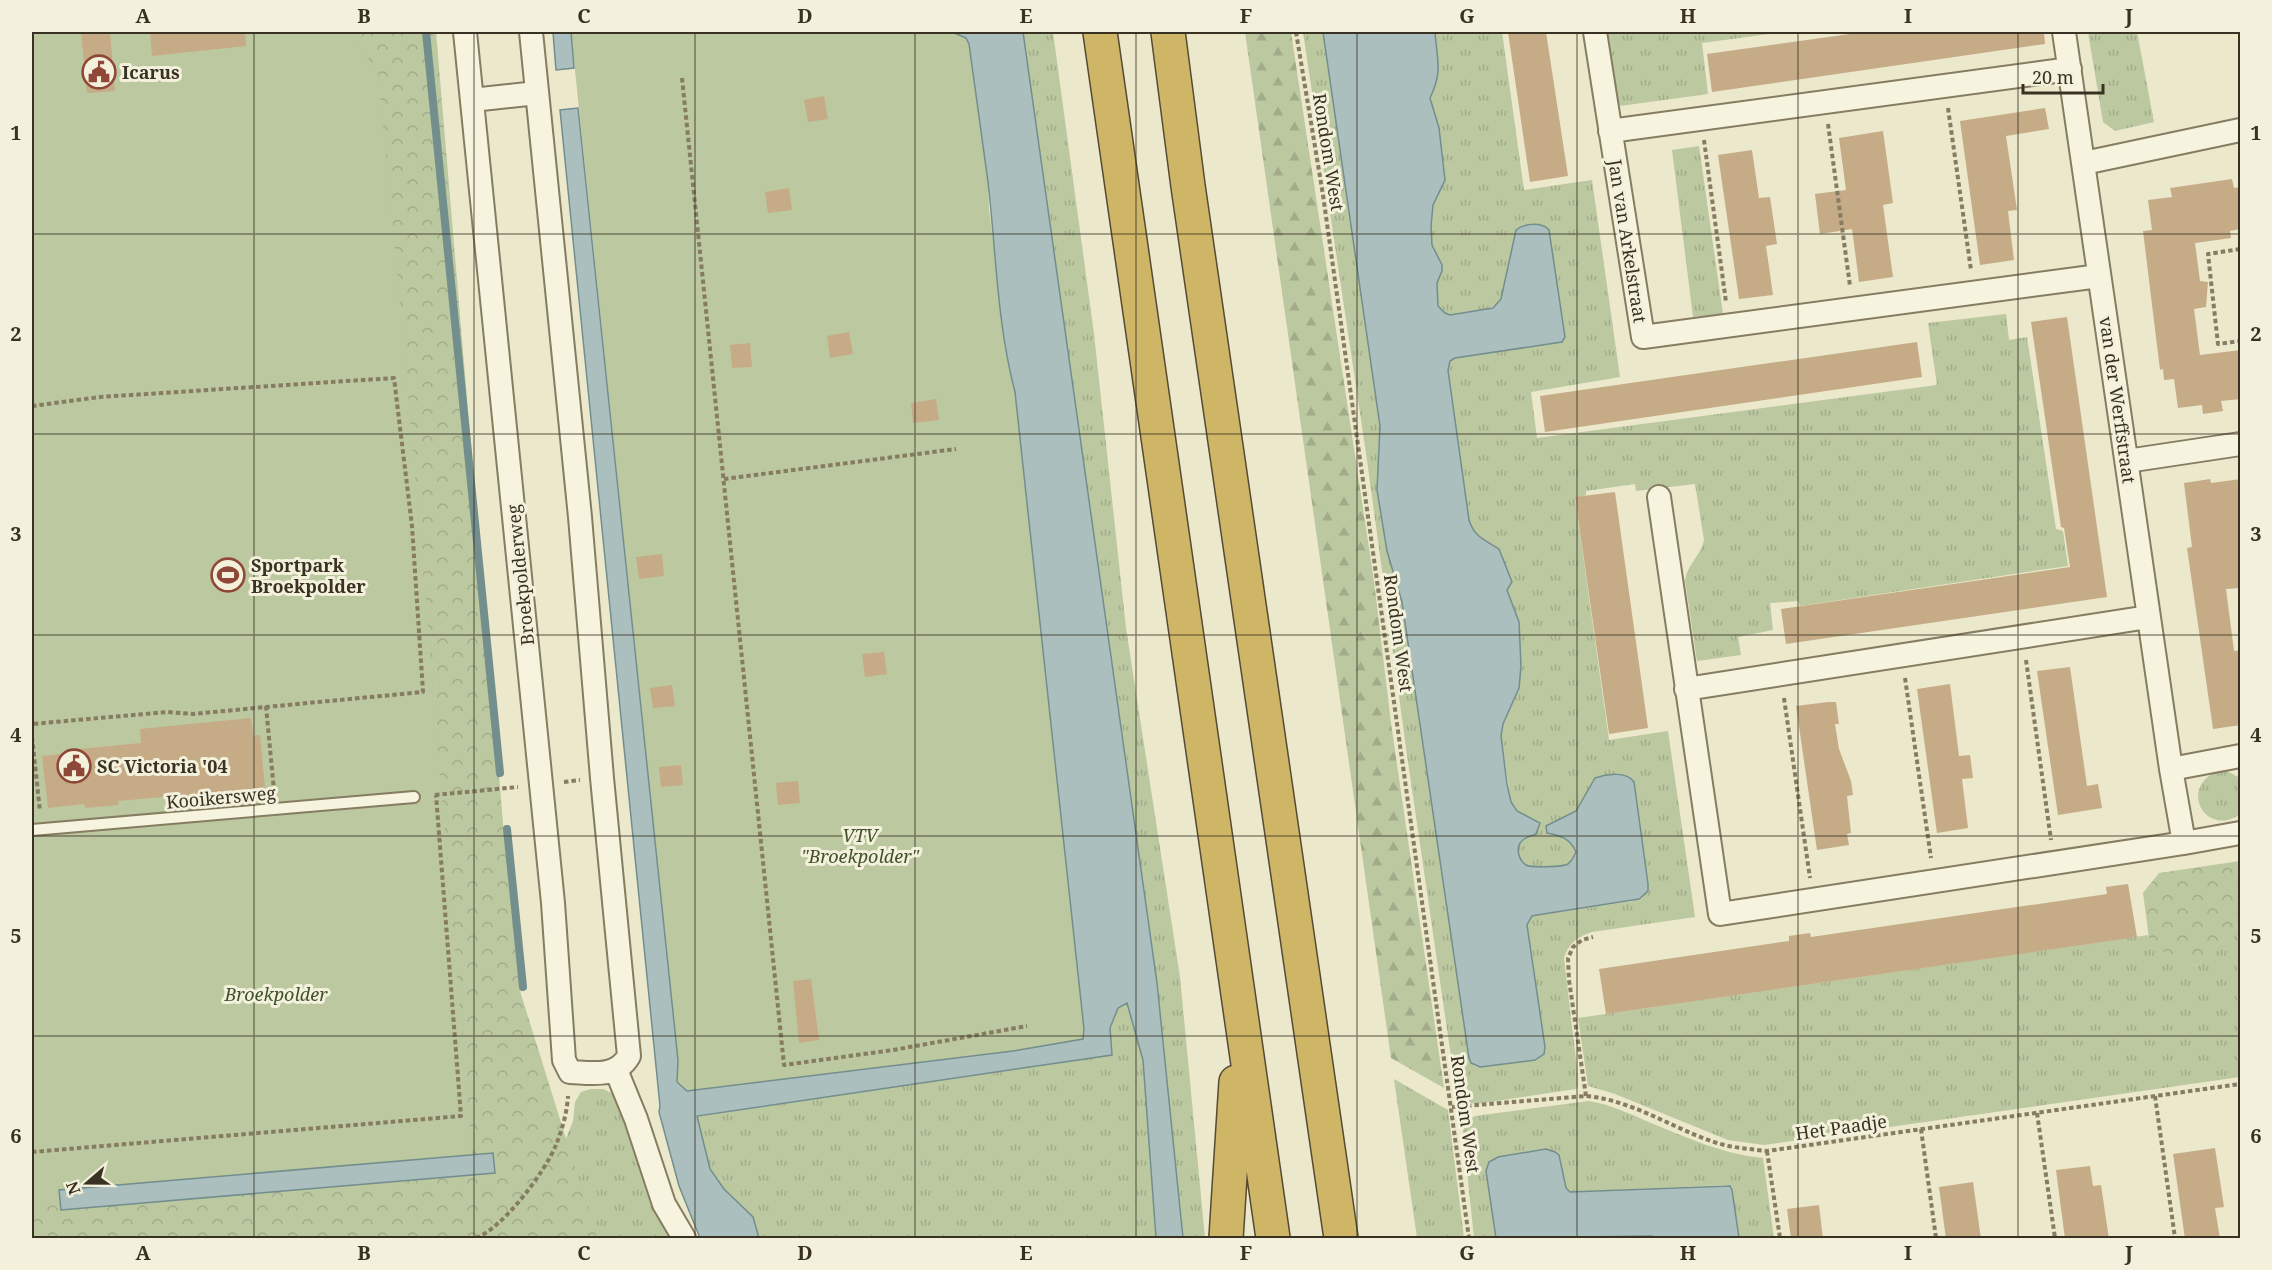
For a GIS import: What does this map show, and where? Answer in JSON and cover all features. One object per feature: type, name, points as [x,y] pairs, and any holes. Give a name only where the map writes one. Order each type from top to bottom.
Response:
[{"type":"highway","points":[[1100,32],[1273,1239]]},
{"type":"highway","points":[[1168,32],[1188,186],[1341,1239]]},
{"type":"highway","points":[[1226,1239],[1241,1017]]},
{"type":"street","name":"Broekpolderweg","points":[[465,32],[542,785],[564,1060],[570,1072]]},
{"type":"street","points":[[531,32],[580,517],[629,1056],[616,1070],[597,1074],[570,1072]]},
{"type":"street","name":"Jan van Arkelstraat","points":[[1595,32],[1643,337],[2099,276]]},
{"type":"street","name":"van der Werffstraat","points":[[2064,32],[2148,618],[2184,843]]},
{"type":"street","points":[[1610,131],[2070,69]]},
{"type":"street","points":[[472,99],[537,93]]},
{"type":"street","points":[[2084,163],[2241,130]]},
{"type":"street","points":[[2127,461],[2241,444]]},
{"type":"street","points":[[1659,497],[1720,914],[2055,864],[2241,833]]},
{"type":"street","points":[[1686,689],[1901,654],[2148,618]]},
{"type":"street","points":[[2171,769],[2241,756]]},
{"type":"street","points":[[616,1070],[636,1119],[664,1204],[684,1239]]},
{"type":"lane","name":"Kooikersweg","points":[[37,830],[414,797]]},
{"type":"path","name":"Rondom West","points":[[1296,32],[1323,195],[1469,1239]]},
{"type":"path","points":[[682,78],[784,1065],[893,1050],[1027,1026]]},
{"type":"path","points":[[1945,86],[1974,292]]},
{"type":"path","points":[[1825,102],[1853,309]]},
{"type":"path","points":[[1701,119],[1729,325]]},
{"type":"path","points":[[2241,249],[2208,254],[2218,344],[2241,341]]},
{"type":"path","points":[[32,406],[100,397],[394,378],[412,526],[423,692],[193,714],[167,712],[32,724]]},
{"type":"path","points":[[724,479],[956,449]]},
{"type":"path","points":[[2023,636],[2055,864]]},
{"type":"path","points":[[1901,654],[1935,882]]},
{"type":"path","points":[[1780,673],[1813,900]]},
{"type":"path","points":[[266,706],[275,809]]},
{"type":"path","points":[[32,737],[37,830]]},
{"type":"path","points":[[542,785],[602,778]]},
{"type":"path","points":[[442,795],[494,790]]},
{"type":"path","points":[[32,1152],[461,1116],[436,795]]},
{"type":"path","points":[[1586,1096],[1569,980],[1568,958],[1573,946],[1593,937]]},
{"type":"path","points":[[476,1239],[484,1235],[520,1200],[555,1147],[568,1110],[570,1072]]},
{"type":"path","name":"Het Paadje","points":[[1452,1107],[1586,1096],[1602,1097],[1623,1103],[1717,1143],[1767,1151],[2241,1084]]},
{"type":"path","points":[[2155,1096],[2175,1239]]},
{"type":"path","points":[[2037,1113],[2055,1239]]},
{"type":"path","points":[[1921,1129],[1936,1239]]},
{"type":"path","points":[[1767,1151],[1780,1239]]},
{"type":"green space","name":"Sportpark Broekpolder","points":[[32,32],[436,32],[503,823],[520,991],[597,1238],[32,1238]]},
{"type":"green space","name":"Sportpark Broekpolder","points":[[32,32],[348,32],[378,71],[405,356],[472,1156],[60,1190],[61,1202],[32,1205]]},
{"type":"green space","name":"VTV \"Broekpolder\"","points":[[571,32],[952,32],[966,38],[969,44],[988,184],[989,209],[1010,373],[1015,392],[1084,1029],[1083,1039],[1013,1051],[686,1091],[677,1082],[678,1060]]},
{"type":"green space","points":[[1023,32],[1053,32],[1094,334],[1126,628],[1180,977],[1205,1238],[1183,1238],[1157,983]]},
{"type":"green space","points":[[1245,32],[1291,32],[1374,581],[1391,723],[1444,1088],[1391,1058]]},
{"type":"green space","points":[[1303,32],[1323,32],[1380,426],[1377,490],[1387,551],[1402,602],[1469,1058],[1475,1066],[1535,1060],[1544,1054],[1545,1047],[1527,925],[1532,916],[1633,901],[1644,895],[1628,776],[1613,775],[1596,779],[1582,805],[1562,819],[1550,834],[1563,837],[1575,848],[1577,852],[1568,864],[1529,866],[1523,863],[1518,853],[1521,843],[1536,834],[1511,802],[1501,736],[1503,724],[1519,688],[1521,666],[1519,622],[1507,590],[1512,582],[1503,560],[1475,532],[1469,520],[1448,370],[1450,361],[1454,358],[1562,342],[1516,230],[1501,299],[1497,304],[1485,310],[1450,315],[1438,306],[1437,283],[1442,265],[1432,246],[1431,226],[1433,205],[1445,180],[1439,128],[1430,98],[1436,85],[1435,32],[1502,32],[1524,190],[1592,180],[1620,377],[1531,392],[1537,438],[1937,385],[1928,323],[2006,314],[2009,340],[2027,337],[2056,529],[2063,531],[2068,566],[1800,606],[1798,601],[1770,603],[1773,630],[1738,637],[1741,655],[1697,661],[1685,581],[1688,570],[1704,540],[1695,484],[1636,491],[1635,484],[1586,491],[1586,495],[1575,498],[1609,740],[1668,731],[1695,917],[1592,932],[1578,938],[1568,948],[1564,958],[1578,1077],[1576,1089],[1476,1104],[1462,1098],[1455,1084],[1367,460]]},
{"type":"green space","points":[[1604,32],[1784,32],[1702,43],[1708,94],[1620,106],[1615,97]]},
{"type":"green space","points":[[2088,32],[2137,32],[2154,122],[2115,131],[2103,122]]},
{"type":"green space","points":[[1699,146],[1723,314],[1693,317],[1672,150]]},
{"type":"green space","points":[[2217,771],[2227,771],[2240,778],[2240,814],[2228,820],[2217,820],[2208,816],[2198,799],[2199,789],[2205,779]]},
{"type":"green space","points":[[2240,861],[2240,924],[2196,966],[2150,946],[2143,893],[2159,873]]},
{"type":"green space","points":[[2240,924],[2240,1077],[1764,1145],[1728,1140],[1615,1094],[1588,1086],[1578,1018],[2148,935],[2151,946],[2196,966]]},
{"type":"green space","points":[[1128,1002],[1143,1060],[1156,1238],[759,1238],[753,1217],[724,1189],[710,1169],[697,1116],[1111,1055],[1110,1028],[1118,1007]]},
{"type":"green space","points":[[1394,1079],[1448,1110],[1464,1238],[1417,1238]]},
{"type":"green space","points":[[603,1089],[614,1094],[672,1238],[491,1238],[559,1156],[573,1121],[575,1102],[581,1092]]},
{"type":"green space","points":[[1589,1101],[1621,1110],[1706,1145],[1763,1158],[1774,1238],[1739,1238],[1732,1190],[1727,1185],[1570,1192],[1566,1188],[1559,1155],[1551,1150],[1486,1171],[1496,1238],[1474,1238],[1462,1124],[1475,1116]]},
{"type":"shaded area","points":[[553,32],[571,32],[574,68],[556,70]]},
{"type":"shaded area","points":[[952,32],[1023,32],[1157,983],[1183,1238],[1156,1238],[1143,1060],[1127,1003],[1118,1008],[1110,1028],[1112,1055],[697,1116],[710,1169],[724,1189],[753,1217],[759,1238],[700,1238],[679,1186],[659,1112],[560,110],[578,108],[678,1060],[677,1082],[687,1091],[1013,1051],[1083,1039],[1084,1029],[1015,392],[1004,340],[988,182],[969,44],[966,38]]},
{"type":"shaded area","points":[[1323,32],[1435,32],[1438,73],[1430,98],[1439,128],[1445,180],[1433,205],[1431,226],[1432,245],[1442,265],[1437,283],[1438,306],[1445,313],[1450,315],[1493,308],[1501,299],[1516,230],[1533,224],[1549,230],[1565,337],[1562,342],[1455,358],[1450,361],[1448,370],[1469,520],[1477,534],[1499,549],[1512,582],[1507,590],[1519,622],[1521,666],[1519,688],[1503,724],[1501,736],[1507,784],[1511,802],[1517,811],[1540,823],[1536,834],[1526,838],[1519,846],[1518,853],[1521,860],[1529,866],[1547,867],[1568,864],[1576,852],[1564,838],[1547,833],[1546,826],[1576,811],[1595,778],[1616,774],[1631,779],[1634,782],[1648,891],[1639,899],[1532,916],[1527,925],[1545,1047],[1544,1054],[1535,1060],[1480,1067],[1471,1063],[1469,1058],[1402,602],[1387,551],[1377,490],[1380,426]]},
{"type":"shaded area","points":[[1546,1149],[1559,1155],[1566,1188],[1570,1192],[1730,1186],[1739,1238],[1659,1238],[1651,1236],[1496,1238],[1486,1171],[1489,1162],[1498,1157]]},
{"type":"shaded area","points":[[493,1153],[495,1173],[61,1210],[59,1190]]},
{"type":"building","points":[[81,32],[110,32],[115,91],[87,93]]},
{"type":"building","points":[[150,32],[245,32],[246,46],[152,56]]},
{"type":"building","points":[[1508,32],[1546,32],[1568,176],[1530,182]]},
{"type":"building","points":[[1864,32],[2044,32],[2045,44],[1712,92],[1707,54]]},
{"type":"building","points":[[824,96],[828,119],[808,122],[804,100]]},
{"type":"building","points":[[2045,108],[2049,129],[2006,136],[2017,210],[2008,211],[2014,260],[1980,265],[1960,121]]},
{"type":"building","points":[[1883,131],[1893,203],[1883,205],[1893,277],[1859,282],[1852,229],[1820,234],[1815,194],[1846,190],[1839,138]]},
{"type":"building","points":[[1752,150],[1759,198],[1770,197],[1777,244],[1766,246],[1773,295],[1739,299],[1718,155]]},
{"type":"building","points":[[2232,179],[2234,188],[2241,187],[2241,229],[2230,231],[2231,238],[2195,243],[2200,281],[2208,282],[2206,307],[2194,309],[2200,355],[2241,350],[2241,399],[2221,401],[2223,411],[2203,414],[2202,405],[2178,408],[2174,379],[2164,380],[2163,369],[2160,370],[2143,231],[2152,230],[2148,200],[2172,197],[2170,188]]},
{"type":"building","points":[[789,188],[792,210],[768,213],[765,192]]},
{"type":"building","points":[[2067,317],[2107,597],[1786,644],[1781,609],[2070,567],[2064,528],[2061,527],[2031,322]]},
{"type":"building","points":[[849,332],[853,354],[830,358],[827,336]]},
{"type":"building","points":[[1917,342],[1922,377],[1545,432],[1540,396]]},
{"type":"building","points":[[750,343],[752,367],[732,368],[730,345]]},
{"type":"building","points":[[936,399],[939,420],[913,423],[911,403]]},
{"type":"building","points":[[2210,479],[2211,483],[2241,479],[2241,588],[2226,589],[2234,651],[2241,650],[2241,725],[2213,729],[2187,548],[2192,547],[2184,483]]},
{"type":"building","points":[[1615,492],[1648,728],[1609,734],[1575,497]]},
{"type":"building","points":[[662,554],[664,576],[639,579],[636,557]]},
{"type":"building","points":[[884,652],[887,674],[865,677],[862,654]]},
{"type":"building","points":[[2070,667],[2087,786],[2098,784],[2102,808],[2058,815],[2037,671]]},
{"type":"building","points":[[1950,684],[1959,756],[1970,755],[1973,778],[1962,779],[1968,828],[1937,833],[1917,689]]},
{"type":"building","points":[[672,685],[675,706],[653,708],[650,688]]},
{"type":"building","points":[[1836,702],[1839,724],[1835,724],[1839,749],[1851,781],[1853,795],[1847,796],[1851,833],[1847,834],[1849,845],[1817,850],[1796,706]]},
{"type":"building","points":[[251,718],[253,736],[260,735],[265,788],[118,801],[119,805],[85,808],[84,804],[48,808],[42,756],[79,752],[79,749],[141,743],[140,729]]},
{"type":"building","points":[[681,765],[683,785],[661,787],[659,767]]},
{"type":"building","points":[[798,781],[800,803],[778,805],[776,783]]},
{"type":"building","points":[[2128,884],[2137,937],[1606,1014],[1599,969],[1789,941],[1789,936],[1810,933],[1811,937],[2107,894],[2106,887]]},
{"type":"building","points":[[811,979],[819,1040],[799,1043],[793,981]]},
{"type":"building","points":[[2215,1148],[2224,1207],[2215,1208],[2220,1239],[2185,1239],[2173,1154]]},
{"type":"building","points":[[2090,1166],[2093,1186],[2101,1185],[2109,1239],[2065,1239],[2056,1170]]},
{"type":"building","points":[[1973,1182],[1981,1239],[1946,1239],[1939,1187]]},
{"type":"building","points":[[1819,1205],[1823,1239],[1791,1239],[1787,1209]]},
{"type":"waterway","points":[[426,32],[500,773]]},
{"type":"waterway","points":[[507,829],[523,987]]},
{"type":"place","name":"Icarus","points":[[99,72]]},
{"type":"place","name":"Sportpark Broekpolder","points":[[228,575]]},
{"type":"place","name":"SC Victoria '04","points":[[74,766]]},
{"type":"park label","name":"Broekpolder","points":[[276,994]]}]
